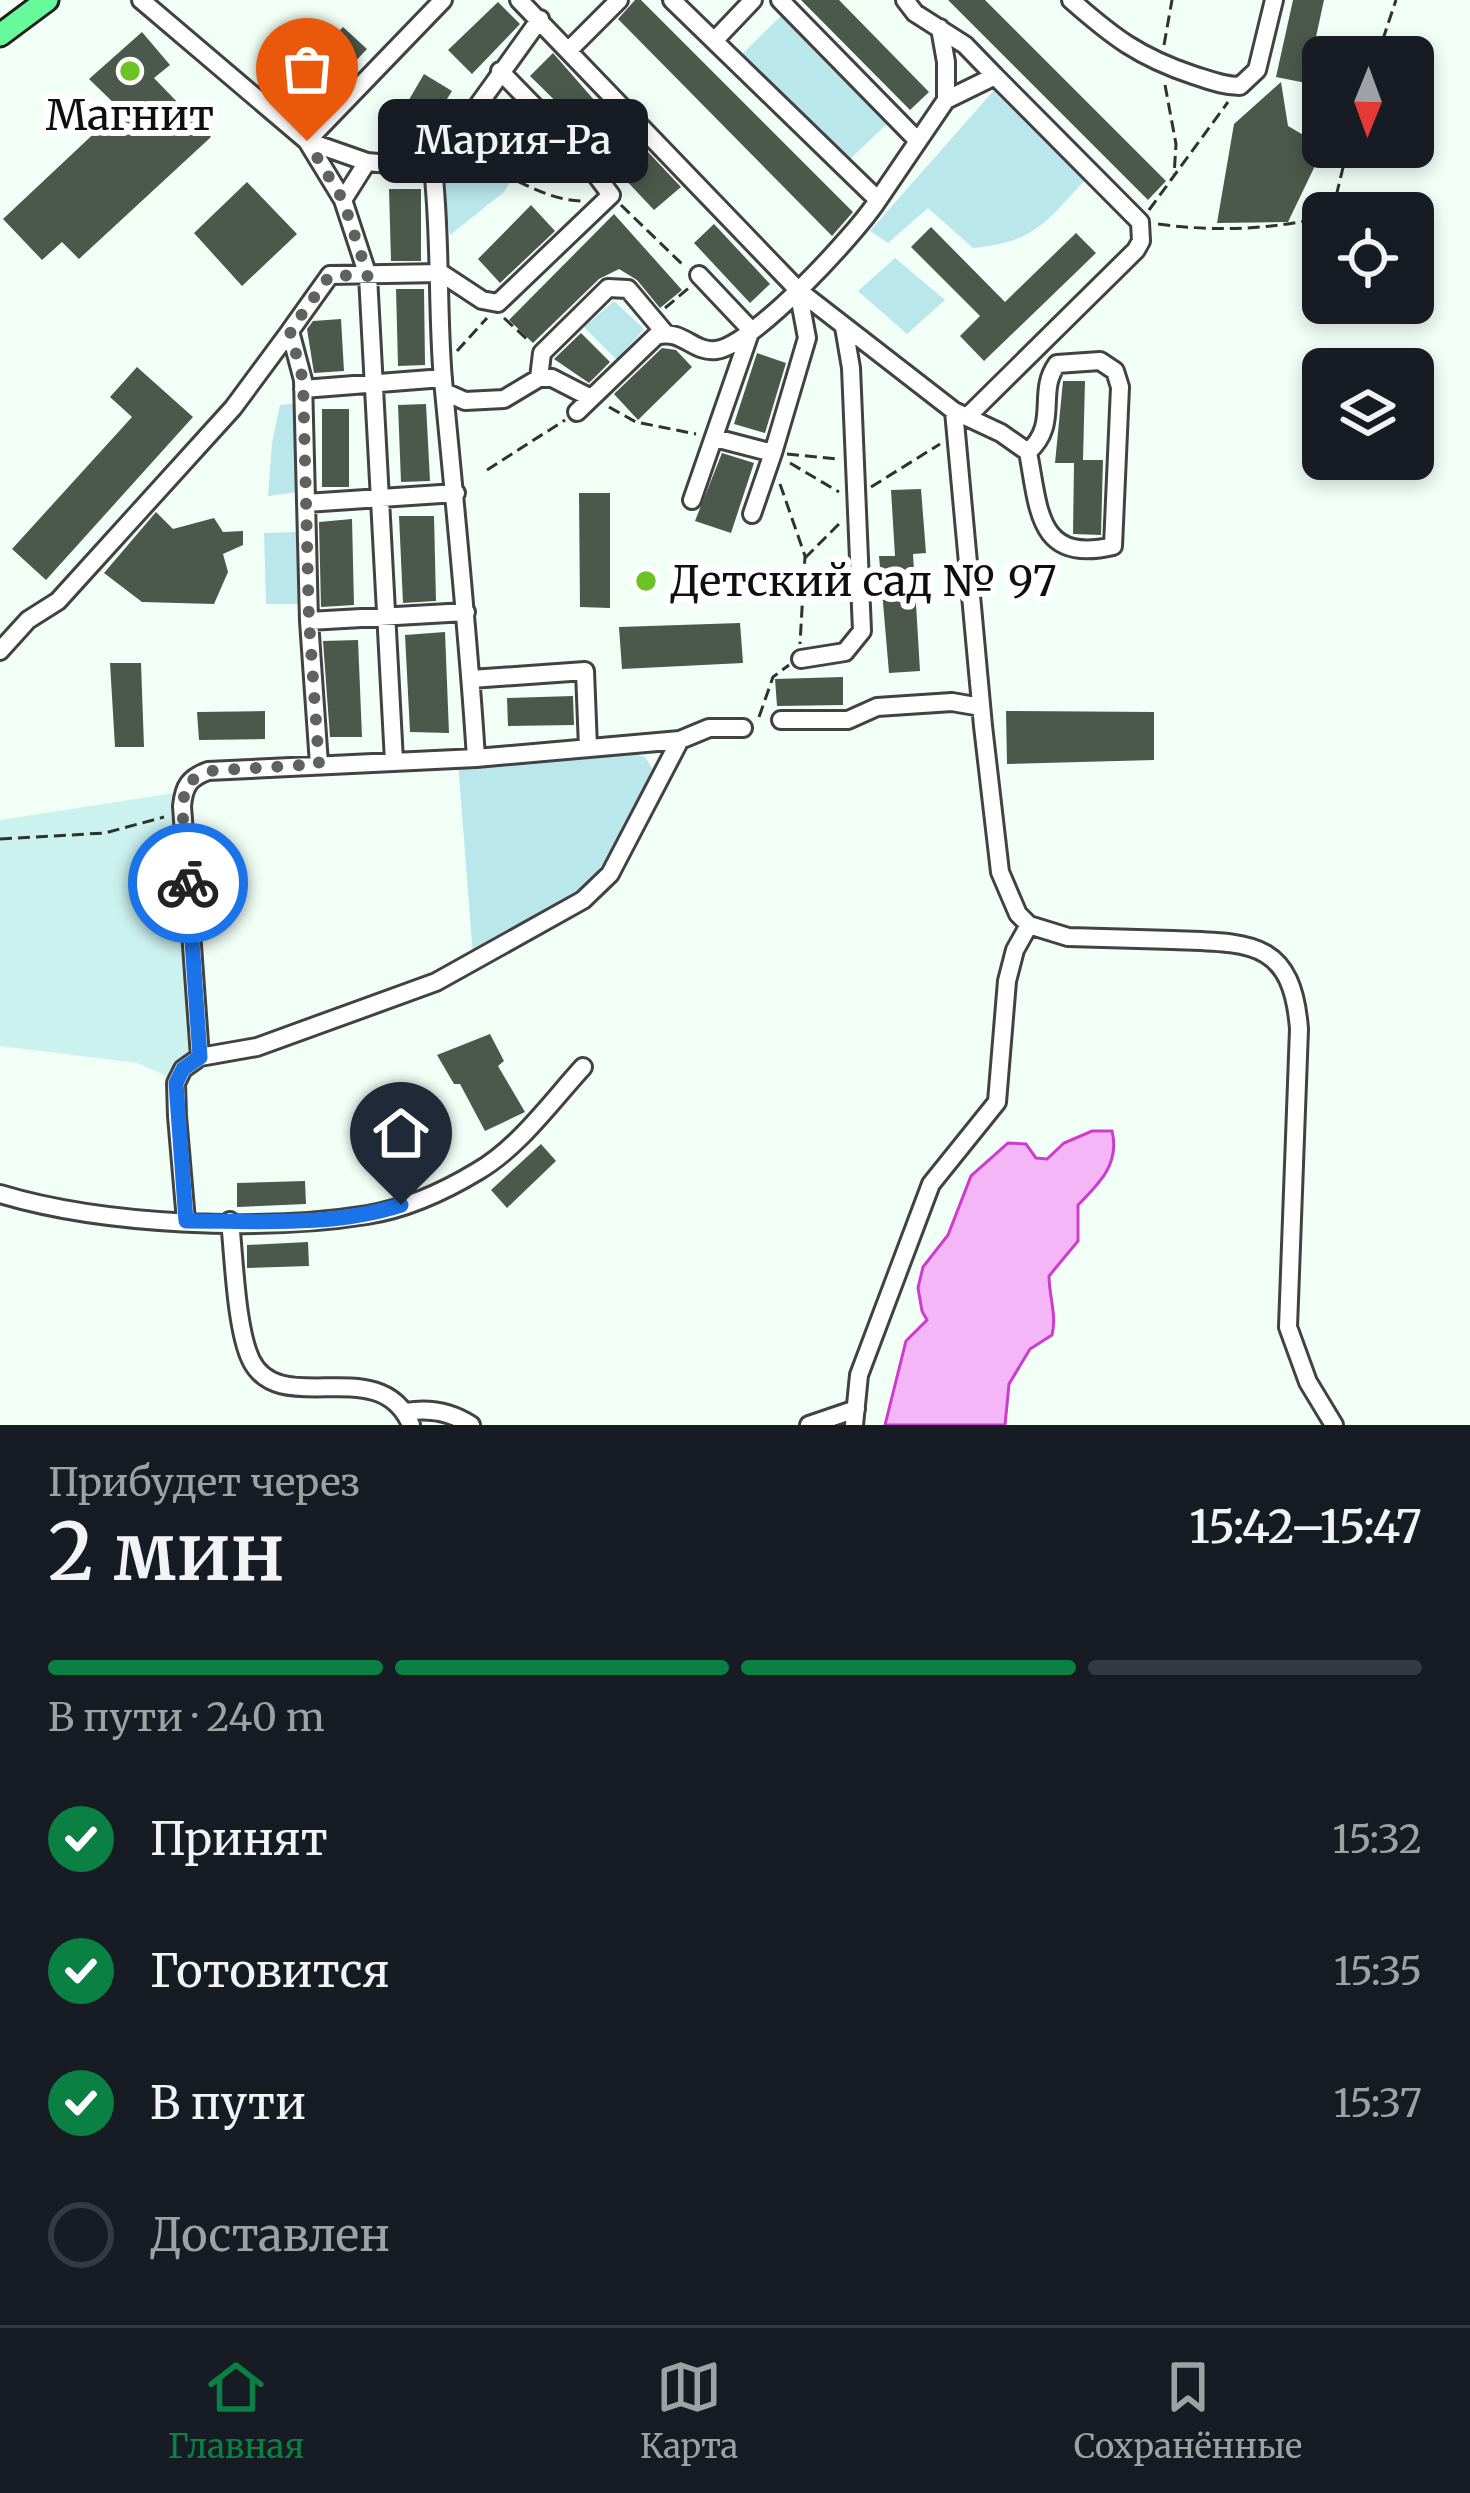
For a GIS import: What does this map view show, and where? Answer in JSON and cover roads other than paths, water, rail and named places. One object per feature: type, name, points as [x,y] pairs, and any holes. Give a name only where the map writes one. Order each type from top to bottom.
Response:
[{"type":"main road","points":[[0,34],[47,0]]},
{"type":"street","points":[[141,0],[307,141],[343,200],[368,276],[394,761]]},
{"type":"street","points":[[307,141],[443,0]]},
{"type":"street","points":[[519,0],[798,290],[961,414],[1028,452],[1041,520],[1053,540],[1073,549],[1113,546],[1120,387],[1115,371],[1100,361],[1057,364],[1049,378],[1044,434],[1028,452]]},
{"type":"street","points":[[569,50],[619,0]]},
{"type":"street","points":[[672,0],[878,200]]},
{"type":"street","points":[[714,40],[753,0]]},
{"type":"street","points":[[780,0],[918,141]]},
{"type":"street","points":[[904,0],[915,13],[965,45],[1140,222],[1136,250],[961,414],[956,434],[1000,872],[1018,914],[1029,925],[1068,937],[1245,943],[1272,958],[1287,976],[1296,993],[1299,1029],[1288,1327],[1308,1382],[1334,1425]]},
{"type":"street","points":[[1070,0],[1120,43],[1165,65],[1226,86],[1240,86],[1257,70],[1274,0]]},
{"type":"street","points":[[476,758],[444,380],[433,168],[540,20]]},
{"type":"street","points":[[940,28],[946,100]]},
{"type":"street","points":[[0,651],[28,620],[58,601],[232,408],[330,275],[441,273],[482,300],[498,303],[608,198],[572,145],[500,71]]},
{"type":"street","points":[[539,378],[542,354],[608,288],[628,289],[660,328],[704,350],[731,346],[798,290],[859,227],[946,100],[995,76]]},
{"type":"street","points":[[572,145],[624,109]]},
{"type":"street","points":[[307,141],[367,163],[433,168]]},
{"type":"street","points":[[343,200],[367,163]]},
{"type":"street","points":[[699,275],[751,330]]},
{"type":"street","points":[[752,514],[807,338],[798,290]]},
{"type":"street","points":[[797,660],[844,652],[862,631],[851,368],[844,327]]},
{"type":"street","points":[[577,412],[660,328]]},
{"type":"street","points":[[692,500],[751,330]]},
{"type":"street","points":[[290,331],[303,389],[309,621],[319,764]]},
{"type":"street","points":[[303,389],[444,380],[465,401],[504,398],[539,378],[552,378],[591,398]]},
{"type":"street","points":[[715,438],[773,453]]},
{"type":"street","points":[[306,503],[456,493]]},
{"type":"street","points":[[309,621],[466,612]]},
{"type":"street","points":[[471,679],[585,671],[588,748]]},
{"type":"street","points":[[781,720],[848,720],[877,707],[952,702],[981,707]]},
{"type":"street","points":[[200,1057],[183,812],[187,783],[208,771],[476,758],[680,740],[709,728],[743,728]]},
{"type":"street","points":[[186,1221],[176,1083],[183,1069],[200,1057],[257,1047],[436,982],[583,900],[610,874],[680,740]]},
{"type":"street","points":[[808,1425],[855,1417],[859,1375],[931,1184],[997,1102],[1007,981],[1015,950],[1029,925]]},
{"type":"street","points":[[0,1194],[90,1213],[186,1221],[298,1222],[371,1215],[432,1195],[482,1169],[528,1129],[583,1067]]},
{"type":"street","points":[[230,1221],[244,1334],[251,1361],[266,1380],[301,1387],[376,1389],[408,1419],[422,1409],[456,1415],[471,1425]]},
{"type":"place","name":"Магнит","points":[[130,71]]},
{"type":"place","name":"Мария-Ра","points":[[307,141]]},
{"type":"place","name":"Детский сад № 97","points":[[646,581]]}]
